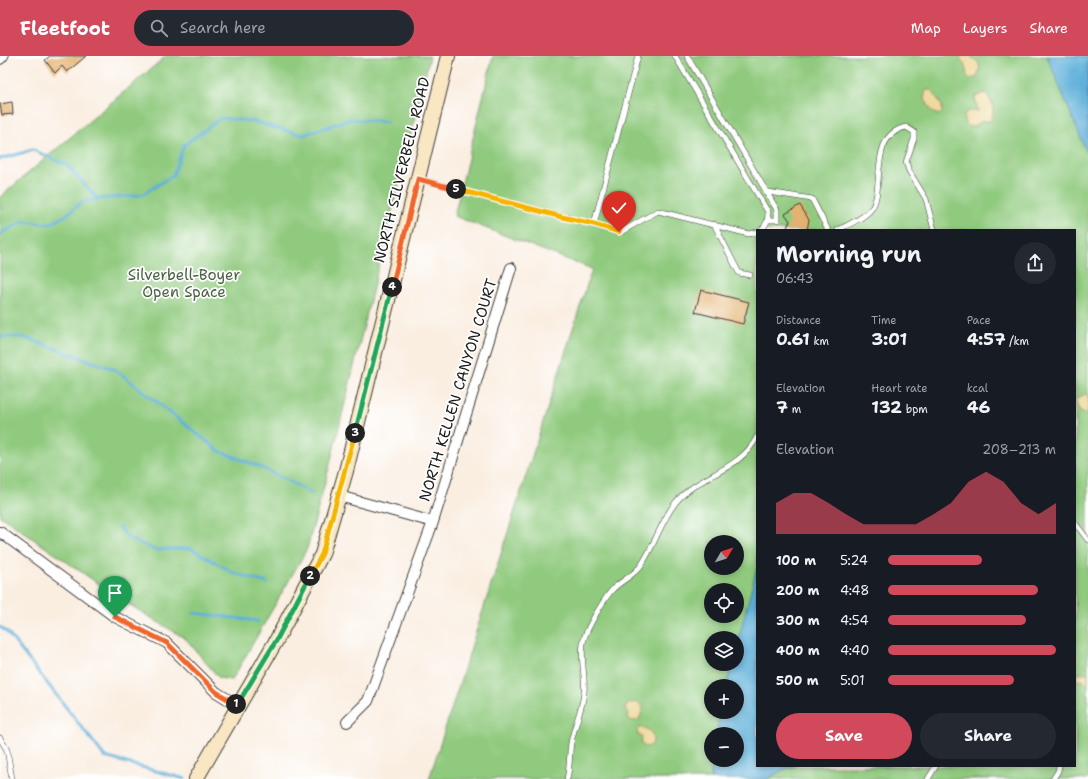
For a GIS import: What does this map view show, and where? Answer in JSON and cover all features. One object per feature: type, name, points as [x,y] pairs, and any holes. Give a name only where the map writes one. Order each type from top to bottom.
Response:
[{"type":"main road","name":"NORTH SILVERBELL ROAD","points":[[196,779],[237,705],[276,641],[322,554],[339,496],[448,56]]},
{"type":"street","points":[[0,59],[3,56]]},
{"type":"street","name":"NORTH KELLEN CANYON COURT","points":[[347,722],[368,701],[433,522],[511,268]]},
{"type":"street","name":"NORTH KELLEN CANYON COURT","points":[[339,496],[433,522]]},
{"type":"street","points":[[0,532],[115,617],[167,643],[216,692],[237,705]]},
{"type":"lane","points":[[594,224],[638,56]]},
{"type":"lane","points":[[675,56],[766,208],[768,220],[766,226],[762,229]]},
{"type":"lane","points":[[687,56],[768,192],[777,210],[777,220],[768,220]]},
{"type":"lane","points":[[840,229],[865,215],[872,207],[876,196],[878,169],[882,151],[890,137],[898,129],[906,127],[914,132],[914,139],[906,162],[909,171],[926,199],[934,229]]},
{"type":"lane","points":[[418,179],[594,224],[619,232],[658,211],[749,234],[756,232]]},
{"type":"lane","points":[[768,192],[812,199],[827,229]]},
{"type":"lane","points":[[714,224],[739,273],[750,275]]},
{"type":"lane","points":[[568,779],[571,742],[584,692],[582,650],[584,638],[604,598],[613,588],[636,572],[643,563],[661,525],[676,502],[688,491],[740,459],[753,445],[756,439]]},
{"type":"lane","points":[[1076,525],[1088,540]]},
{"type":"lane","points":[[0,738],[7,750],[12,779]]},
{"type":"lane","points":[[928,779],[935,767]]},
{"type":"lane","points":[[1053,779],[1059,767]]},
{"type":"green space","name":"Silverbell-Boyer Open Space","points":[[166,56],[430,56],[329,468],[307,549],[232,680],[219,678],[186,639],[125,602],[0,516],[0,197]]},
{"type":"green space","points":[[493,56],[1088,56],[1088,779],[429,779],[592,269],[454,216]]},
{"type":"sand","points":[[960,56],[970,56],[978,62],[980,69],[977,77],[970,79],[967,76],[965,64]]},
{"type":"sand","points":[[926,90],[932,90],[942,106],[942,112],[939,115],[932,112],[924,97]]},
{"type":"sand","points":[[983,93],[987,94],[992,104],[992,118],[990,121],[982,121],[973,127],[968,126],[964,121],[964,115],[968,111],[978,111],[975,97]]},
{"type":"sand","points":[[1085,394],[1088,395],[1088,412],[1085,414],[1079,411],[1076,399]]},
{"type":"sand","points":[[1088,673],[1088,685],[1084,681],[1077,680],[1076,674]]},
{"type":"sand","points":[[635,702],[640,704],[643,708],[639,720],[632,721],[628,718],[629,713],[625,708],[628,704]]},
{"type":"sand","points":[[641,727],[647,729],[652,734],[653,743],[648,747],[643,746],[641,743],[642,737],[638,735],[637,730]]},
{"type":"water","points":[[1047,56],[1088,56],[1088,156]]},
{"type":"water","points":[[756,571],[756,767],[792,767],[785,769],[767,779],[710,779],[712,767],[744,767],[744,727],[717,727],[719,719],[744,719],[744,679],[728,679],[730,671],[744,671],[744,631],[741,631],[743,623],[744,623]]},
{"type":"building","points":[[50,56],[86,56],[67,72],[62,66],[55,73],[45,60]]},
{"type":"building","points":[[12,102],[13,114],[2,115],[0,104]]},
{"type":"building","points":[[800,205],[809,220],[807,229],[786,229],[790,221],[785,214]]},
{"type":"building","points":[[701,290],[749,302],[743,324],[695,312]]},
{"type":"waterway","points":[[0,234],[24,221],[50,224],[65,216],[82,202],[142,195],[173,175],[184,145],[221,118],[251,121],[303,135],[351,119],[387,122]]},
{"type":"waterway","points":[[0,159],[33,150],[67,165],[98,199]]},
{"type":"waterway","points":[[0,337],[23,337],[116,370],[219,451],[258,466],[312,493]]},
{"type":"waterway","points":[[119,527],[128,538],[155,550],[190,548],[234,573],[267,583]]},
{"type":"waterway","points":[[194,613],[258,621]]},
{"type":"waterway","points":[[0,627],[7,632],[105,757],[185,779]]},
{"type":"route","points":[[115,617],[167,643],[200,678],[216,692],[237,705],[276,641],[322,554],[346,471],[418,179],[594,224],[619,232]]}]
